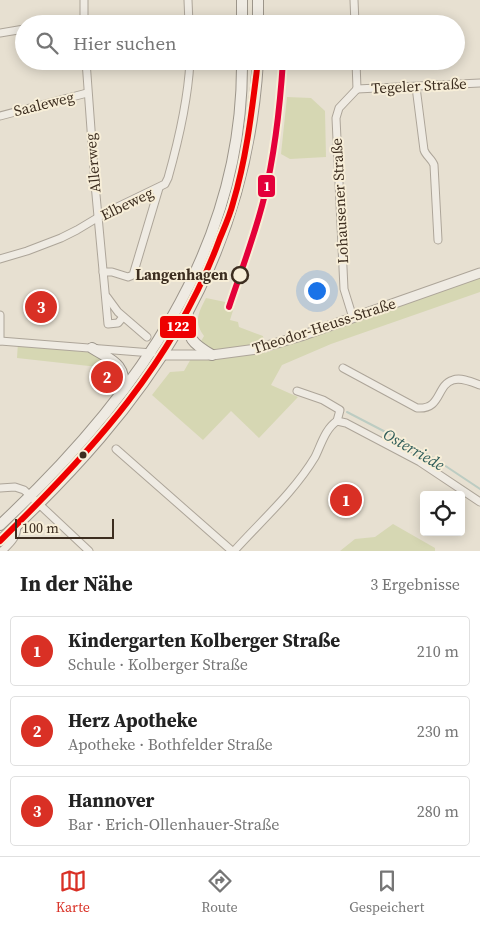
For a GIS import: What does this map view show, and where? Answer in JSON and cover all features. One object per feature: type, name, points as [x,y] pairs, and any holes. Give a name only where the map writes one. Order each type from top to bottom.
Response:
[{"type":"main road","points":[[242,0],[242,15]]},
{"type":"main road","points":[[258,0],[258,15]]},
{"type":"main road","points":[[0,525],[31,496],[88,434],[122,393],[150,353],[195,272],[210,240],[222,207],[231,173],[238,138],[242,70]]},
{"type":"main road","points":[[0,541],[39,505],[99,441],[133,400],[164,355],[188,313],[216,253],[235,198],[251,126],[257,70]]},
{"type":"main road","points":[[188,313],[188,329],[191,339],[199,347],[212,355]]},
{"type":"main road","points":[[92,348],[120,367],[125,380],[122,393]]},
{"type":"street","points":[[84,0],[84,15]]},
{"type":"street","points":[[188,0],[189,15]]},
{"type":"street","points":[[354,0],[354,15]]},
{"type":"street","points":[[0,33],[15,30]]},
{"type":"street","name":"Allerweg","points":[[86,70],[108,324],[118,323],[123,317]]},
{"type":"street","name":"Elbeweg","points":[[0,259],[27,252],[49,243],[159,188],[168,178],[176,150],[186,102],[189,70]]},
{"type":"street","name":"Tegeler Straße","points":[[356,70],[357,89],[480,83]]},
{"type":"street","points":[[416,87],[424,150],[434,165],[438,240]]},
{"type":"street","name":"Lohausener Straße","points":[[353,318],[344,288],[336,118],[339,108],[357,89]]},
{"type":"street","name":"Saaleweg","points":[[0,116],[87,93]]},
{"type":"street","points":[[103,272],[112,272],[128,277],[133,275],[159,188]]},
{"type":"street","name":"Theodor-Heuss-Straße","points":[[164,355],[212,355],[258,349],[480,273]]},
{"type":"street","points":[[105,294],[110,303],[123,317],[147,337]]},
{"type":"street","points":[[0,316],[0,341],[164,355]]},
{"type":"street","points":[[343,368],[417,408],[425,408],[432,405],[447,383],[454,379],[480,385]]},
{"type":"street","points":[[116,450],[233,551],[299,479],[314,458],[329,429],[337,421],[340,410],[323,400],[297,391]]},
{"type":"street","points":[[337,421],[346,423],[420,462],[480,502]]},
{"type":"street","points":[[0,488],[20,488],[31,496],[89,551]]},
{"type":"street","points":[[2,551],[14,539],[17,533],[17,525]]},
{"type":"green space","points":[[287,97],[311,98],[325,111],[326,157],[290,159],[281,154]]},
{"type":"green space","points":[[480,278],[480,292],[331,344],[282,365],[271,385],[298,397],[259,438],[231,411],[203,440],[152,395],[170,372],[184,371],[204,336],[199,326],[198,317],[206,298],[235,304],[230,320],[238,322],[239,327],[263,336],[265,353]]},
{"type":"green space","points":[[18,342],[85,352],[86,347],[116,363],[117,374],[107,368],[17,358]]},
{"type":"green space","points":[[393,524],[435,548],[435,551],[340,551],[355,539],[375,537]]},
{"type":"waterway","name":"Osterriede","points":[[347,412],[426,453],[480,489]]},
{"type":"transit line","name":"122","points":[[0,541],[67,473],[98,438],[128,402],[180,325],[201,283],[232,207],[245,150],[257,70]]},
{"type":"transit line","name":"1","points":[[229,307],[248,253],[268,181],[282,70]]},
{"type":"place","name":"Langenhagen","points":[[240,275]]},
{"type":"place","name":"Hannover","points":[[41,307]]},
{"type":"place","name":"Herz Apotheke","points":[[107,377]]},
{"type":"place","name":"Kindergarten Kolberger Straße","points":[[346,500]]}]
